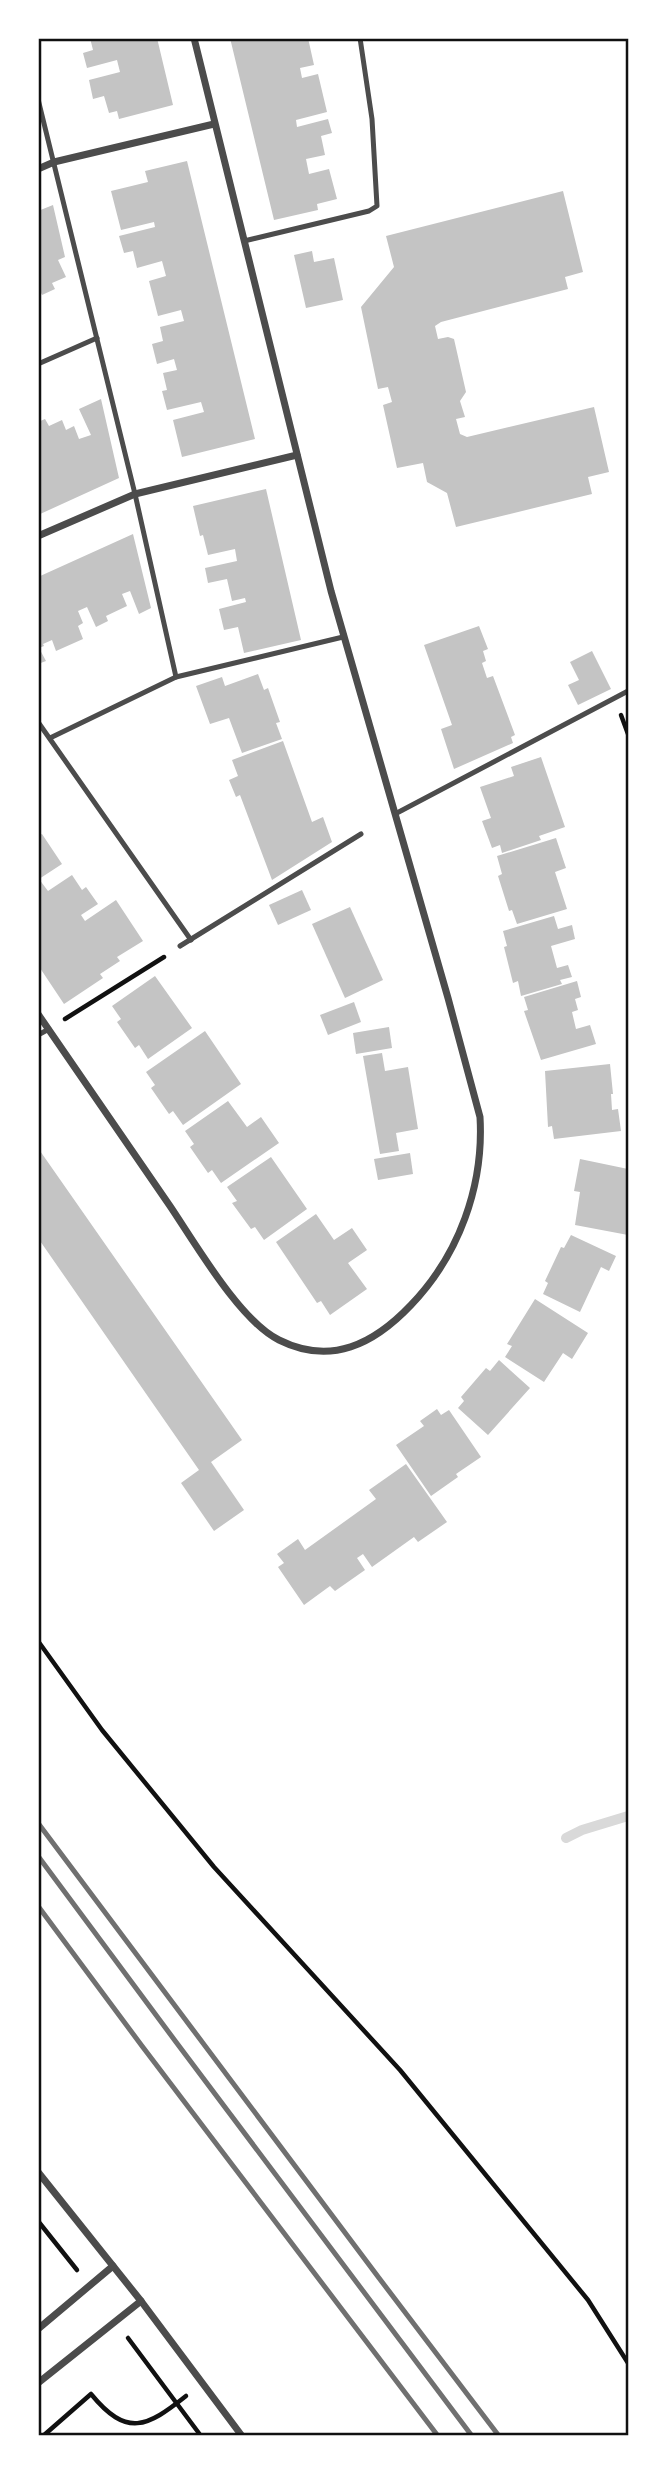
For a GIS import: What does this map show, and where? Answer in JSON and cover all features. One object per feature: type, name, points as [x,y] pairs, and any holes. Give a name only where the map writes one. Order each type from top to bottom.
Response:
[{"type":"street","points":[[38,1013],[208,1262],[243,1310],[261,1329],[290,1345],[317,1352],[348,1347],[373,1338],[403,1313],[431,1283],[451,1251],[464,1222],[474,1188],[481,1135],[474,1093],[343,637],[194,38]]},
{"type":"street","points":[[38,169],[54,162],[214,124]]},
{"type":"street","points":[[38,536],[135,494],[297,455]]},
{"type":"street","points":[[38,2172],[141,2301],[242,2435]]},
{"type":"street","points":[[38,2329],[113,2266]]},
{"type":"street","points":[[38,2383],[141,2301]]},
{"type":"lane","points":[[244,241],[369,211],[377,205],[372,119],[360,38]]},
{"type":"lane","points":[[38,99],[135,494],[176,677]]},
{"type":"lane","points":[[38,364],[97,338]]},
{"type":"lane","points":[[50,738],[176,677],[343,637]]},
{"type":"lane","points":[[394,814],[628,691]]},
{"type":"lane","points":[[38,722],[191,940]]},
{"type":"lane","points":[[180,946],[361,834]]},
{"type":"lane","points":[[38,1035],[49,1029]]},
{"type":"path","points":[[49,1029],[180,946]]},
{"type":"path","points":[[38,1641],[102,1730],[214,1867],[400,2070],[588,2300],[628,2363]]},
{"type":"path","points":[[43,2435],[91,2394],[107,2413],[123,2421],[144,2423],[158,2418],[203,2383]]},
{"type":"building","points":[[90,38],[157,38],[173,105],[119,119],[117,111],[109,113],[104,96],[93,99],[89,80],[120,72],[117,60],[87,68],[83,53],[93,50]]},
{"type":"building","points":[[230,38],[308,38],[314,65],[300,68],[302,78],[318,74],[327,112],[296,120],[297,127],[328,119],[332,133],[321,136],[325,155],[306,159],[309,174],[329,169],[337,199],[317,204],[318,210],[274,220]]},
{"type":"building","points":[[187,161],[255,439],[182,457],[173,420],[204,412],[201,402],[167,410],[162,391],[167,390],[163,373],[177,370],[174,359],[157,364],[152,344],[163,341],[160,327],[184,321],[181,310],[158,316],[149,281],[166,276],[162,261],[137,268],[133,251],[124,253],[119,236],[155,227],[154,222],[121,230],[111,191],[148,182],[145,171]]},
{"type":"building","points":[[563,191],[583,272],[565,277],[568,289],[441,322],[435,326],[438,339],[454,339],[466,392],[460,401],[465,417],[456,419],[460,434],[467,437],[594,407],[609,472],[588,477],[592,494],[456,527],[447,493],[427,482],[423,463],[397,468],[383,405],[392,402],[388,387],[378,389],[361,307],[394,267],[386,236]]},
{"type":"building","points":[[53,205],[65,257],[58,260],[66,277],[52,283],[55,289],[42,295],[38,287],[38,211]]},
{"type":"building","points":[[312,251],[314,262],[334,258],[343,300],[306,308],[294,255]]},
{"type":"building","points":[[101,399],[119,478],[38,515],[38,422],[45,419],[49,426],[62,420],[66,430],[74,426],[79,439],[91,435],[79,409]]},
{"type":"building","points":[[266,489],[301,640],[244,653],[238,627],[224,630],[219,609],[246,602],[245,598],[232,601],[227,579],[208,583],[205,568],[237,561],[235,549],[208,555],[193,506]]},
{"type":"building","points":[[133,534],[151,608],[139,614],[130,591],[122,594],[127,606],[106,616],[108,621],[96,627],[87,607],[78,611],[83,623],[78,626],[83,639],[56,651],[52,640],[43,644],[44,646],[39,648],[46,661],[38,664],[38,577]]},
{"type":"building","points":[[479,626],[488,649],[483,651],[486,661],[482,663],[487,678],[493,676],[515,735],[511,737],[513,743],[454,769],[441,729],[452,725],[424,645]]},
{"type":"building","points":[[592,651],[611,689],[578,705],[568,685],[579,680],[570,662]]},
{"type":"building","points":[[258,674],[264,690],[268,688],[280,722],[276,723],[282,739],[242,753],[229,718],[210,724],[196,686],[222,677],[225,686]]},
{"type":"building","points":[[283,741],[312,822],[323,817],[332,842],[272,880],[240,795],[236,797],[229,780],[238,776],[232,760]]},
{"type":"building","points":[[541,757],[565,827],[539,836],[541,840],[502,853],[500,845],[492,848],[482,821],[491,818],[480,787],[514,776],[511,767]]},
{"type":"building","points":[[42,834],[62,864],[39,879],[48,891],[72,875],[82,890],[86,887],[98,904],[81,915],[85,921],[116,900],[143,941],[117,957],[120,961],[100,974],[103,978],[64,1004],[38,965],[38,836]]},
{"type":"building","points":[[556,838],[566,868],[555,872],[567,909],[517,924],[512,910],[509,911],[498,876],[502,874],[497,856]]},
{"type":"building","points":[[302,890],[311,910],[278,925],[269,905]]},
{"type":"building","points":[[350,907],[383,980],[345,998],[312,924]]},
{"type":"building","points":[[554,916],[558,929],[572,925],[575,939],[551,946],[557,968],[568,965],[572,977],[560,980],[562,984],[521,996],[518,981],[513,983],[503,931]]},
{"type":"building","points":[[155,976],[192,1028],[148,1059],[139,1045],[135,1048],[117,1022],[121,1019],[112,1006]]},
{"type":"building","points":[[577,981],[581,997],[575,999],[578,1010],[572,1012],[576,1029],[590,1025],[596,1044],[541,1060],[524,1011],[528,1010],[524,997]]},
{"type":"building","points":[[354,1002],[361,1022],[328,1035],[320,1015]]},
{"type":"building","points":[[389,1027],[392,1048],[356,1054],[353,1033]]},
{"type":"building","points":[[205,1031],[241,1084],[183,1125],[173,1111],[169,1114],[151,1088],[155,1085],[146,1072]]},
{"type":"building","points":[[382,1053],[385,1071],[408,1067],[418,1129],[396,1133],[399,1151],[380,1154],[363,1056]]},
{"type":"building","points":[[610,1064],[612,1110],[618,1109],[621,1131],[554,1139],[552,1126],[548,1127],[545,1071]]},
{"type":"building","points":[[228,1101],[247,1127],[261,1117],[279,1143],[221,1183],[212,1170],[208,1173],[190,1147],[194,1144],[185,1131]]},
{"type":"building","points":[[38,1148],[242,1440],[211,1462],[244,1510],[214,1531],[181,1483],[199,1470],[38,1238]]},
{"type":"building","points":[[410,1153],[413,1174],[378,1180],[374,1159]]},
{"type":"building","points":[[271,1157],[307,1209],[264,1240],[255,1227],[251,1229],[232,1203],[237,1201],[227,1187]]},
{"type":"building","points":[[580,1159],[628,1169],[628,1235],[575,1225],[580,1192],[574,1191]]},
{"type":"building","points":[[316,1214],[334,1240],[352,1228],[367,1250],[348,1263],[367,1289],[330,1315],[321,1301],[317,1303],[276,1242]]},
{"type":"building","points":[[571,1235],[616,1256],[609,1271],[601,1267],[580,1312],[543,1294],[548,1283],[545,1281],[561,1247],[564,1248]]},
{"type":"building","points":[[535,1299],[588,1333],[572,1359],[563,1353],[544,1382],[505,1357],[512,1346],[507,1344]]},
{"type":"building","points":[[499,1360],[530,1388],[488,1435],[458,1408],[464,1401],[461,1397],[486,1368],[490,1371]]},
{"type":"building","points":[[437,1409],[441,1415],[449,1410],[481,1457],[431,1496],[396,1445],[424,1426],[420,1421]]},
{"type":"building","points":[[406,1464],[447,1522],[418,1542],[414,1537],[372,1567],[363,1554],[357,1558],[365,1570],[335,1591],[330,1586],[304,1605],[278,1567],[284,1563],[277,1554],[298,1539],[305,1550],[376,1499],[369,1490]]},
{"type":"waterway","points":[[566,1838],[582,1830],[628,1816]]},
{"type":"railway","points":[[38,1823],[499,2436]]},
{"type":"railway","points":[[38,1856],[472,2436]]},
{"type":"railway","points":[[38,1906],[438,2436]]}]
